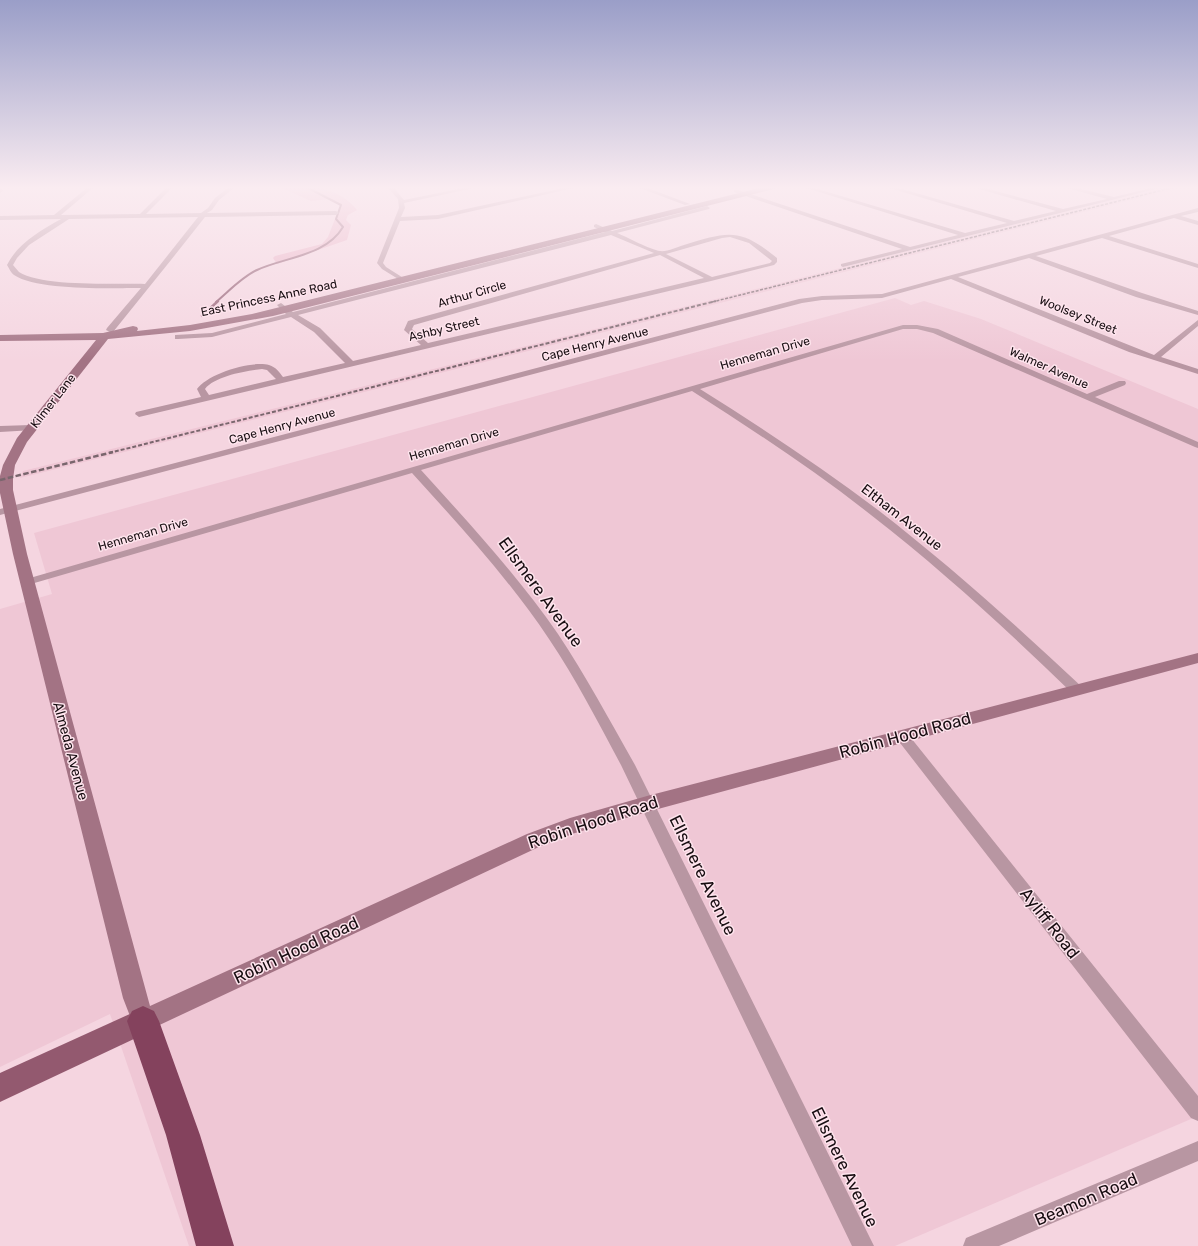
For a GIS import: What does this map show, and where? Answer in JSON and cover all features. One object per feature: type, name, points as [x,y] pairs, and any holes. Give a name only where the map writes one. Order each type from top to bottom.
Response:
[{"type":"highway","points":[[143,1021],[183,1135],[215,1246]]},
{"type":"main road","name":"Robin Hood Road","points":[[0,1088],[143,1021]]},
{"type":"street","points":[[26,245],[10,265],[16,274],[31,280],[51,283],[147,286]]},
{"type":"street","name":"Kilmer Lane","points":[[4,473],[15,451],[31,428],[179,245]]},
{"type":"street","points":[[387,245],[380,263],[384,268],[400,278]]},
{"type":"street","name":"East Princess Anne Road","points":[[0,338],[131,332],[214,324],[286,310],[400,278],[536,245]]},
{"type":"street","points":[[178,337],[188,338],[212,335],[286,310],[540,245]]},
{"type":"street","points":[[640,245],[711,278]]},
{"type":"street","name":"Arthur Circle","points":[[427,346],[408,330],[411,323],[689,245]]},
{"type":"street","name":"Arthur Circle","points":[[755,245],[775,259],[772,264],[755,268]]},
{"type":"street","points":[[898,245],[910,249]]},
{"type":"street","points":[[843,265],[926,245]]},
{"type":"street","name":"Cape Henry Avenue","points":[[6,511],[809,300],[873,297],[1068,245]]},
{"type":"street","points":[[1131,245],[1198,266]]},
{"type":"street","points":[[1029,256],[1139,295],[1198,313]]},
{"type":"street","name":"Ashby Street","points":[[139,414],[755,268]]},
{"type":"street","name":"Woolsey Street","points":[[950,277],[1155,358],[1198,372]]},
{"type":"street","points":[[286,310],[297,316],[317,331],[351,364]]},
{"type":"street","points":[[1155,358],[1198,322]]},
{"type":"street","name":"Walmer Avenue","points":[[888,331],[910,327],[935,331],[1198,445]]},
{"type":"street","name":"East Princess Anne Road","points":[[0,331],[83,334]]},
{"type":"street","name":"Henneman Drive","points":[[27,582],[888,331]]},
{"type":"street","points":[[206,398],[201,390],[204,384],[212,379],[252,367],[267,367],[271,369],[281,380]]},
{"type":"street","points":[[1086,397],[1122,383]]},
{"type":"street","name":"Eltham Avenue","points":[[692,388],[761,431],[844,489],[908,539],[977,597],[1077,690]]},
{"type":"street","points":[[0,429],[31,428]]},
{"type":"street","name":"Ellsmere Avenue","points":[[414,468],[483,545],[542,620],[591,698],[647,804],[863,1246]]},
{"type":"street","name":"Almeda Avenue","points":[[4,473],[6,511],[14,532],[135,998],[143,1021]]},
{"type":"street","name":"Robin Hood Road","points":[[143,1021],[534,840],[570,826],[647,804],[1198,658]]},
{"type":"street","name":"Ayliff Road","points":[[902,736],[1198,1111]]},
{"type":"street","name":"Beamon Road","points":[[974,1246],[1198,1151]]},
{"type":"shaded area","points":[[318,245],[332,245],[277,264],[273,258],[275,256]]},
{"type":"shaded area","points":[[932,245],[951,245],[20,478],[23,471]]},
{"type":"shaded area","points":[[895,298],[911,305],[924,301],[981,319],[1198,409],[1198,1116],[895,1246],[189,1246],[110,1014],[0,1067],[0,609],[52,594],[34,533]]},
{"type":"waterway","points":[[216,302],[251,273],[316,250],[324,245]]},
{"type":"waterway","points":[[202,316],[218,301]]},
{"type":"railway","points":[[713,302],[941,245]]},
{"type":"railway","points":[[112,452],[713,302]]},
{"type":"railway","points":[[0,480],[112,452]]}]
